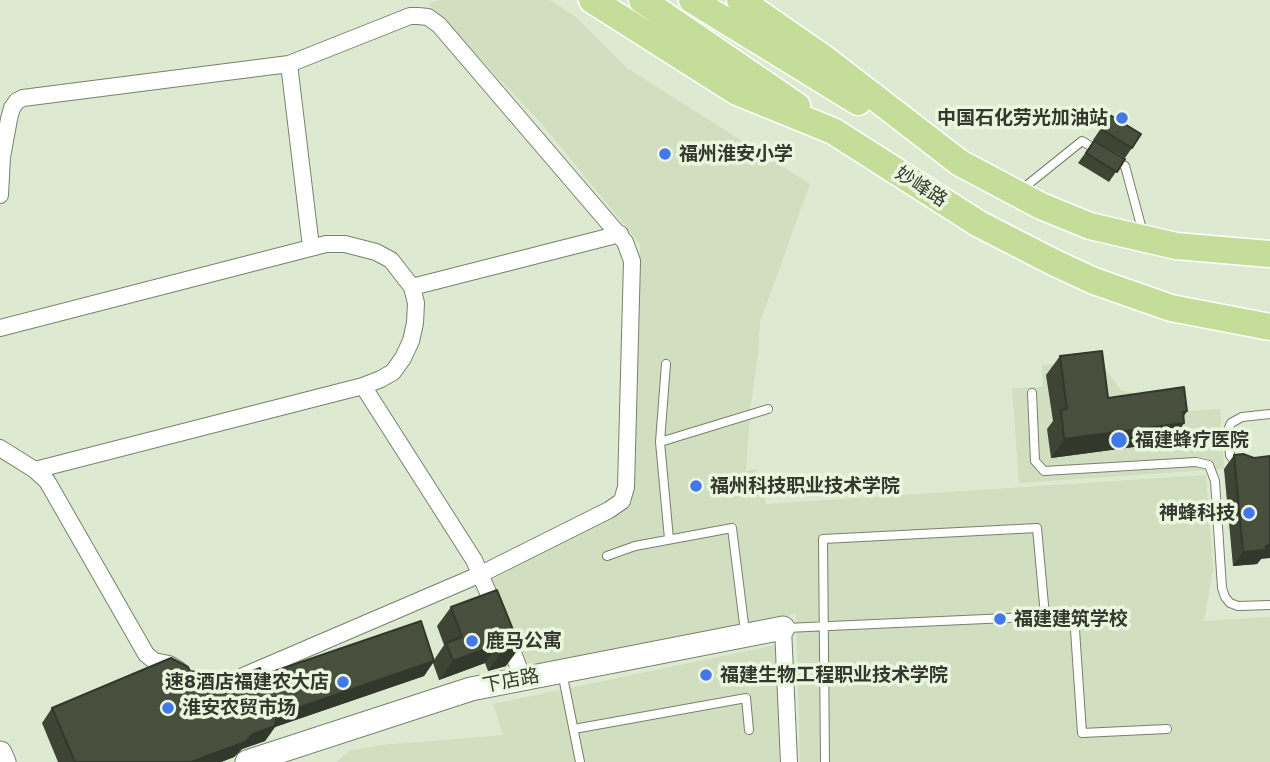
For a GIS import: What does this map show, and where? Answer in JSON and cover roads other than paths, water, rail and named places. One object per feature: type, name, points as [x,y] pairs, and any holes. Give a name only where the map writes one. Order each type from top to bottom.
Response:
[{"type":"main road","name":"妙峰路","points":[[592,0],[737,92],[833,131],[979,224],[1084,276],[1171,308],[1270,327]]},
{"type":"main road","points":[[642,0],[833,131]]},
{"type":"main road","points":[[692,0],[960,163],[1017,194],[1090,226],[1144,239],[1198,249],[1270,254]]},
{"type":"main road","points":[[740,0],[825,59],[960,163]]},
{"type":"street","points":[[0,195],[2,157],[9,118],[17,101],[23,98],[289,64],[410,16],[428,17],[439,25],[620,234],[632,261],[626,487],[622,501],[481,574],[232,680]]},
{"type":"street","points":[[289,64],[311,247]]},
{"type":"street","points":[[412,287],[620,234]]},
{"type":"street","points":[[0,328],[311,247],[345,244],[376,252],[391,260],[412,287],[416,303],[411,341],[403,358],[393,372],[363,386],[35,470]]},
{"type":"street","points":[[363,386],[481,574],[523,678]]},
{"type":"street","points":[[0,448],[35,470],[47,481],[140,647],[154,661],[169,664],[191,678]]},
{"type":"street","points":[[783,628],[789,762]]},
{"type":"street","name":"下店路","points":[[247,762],[447,696],[523,678],[783,628]]},
{"type":"street","points":[[0,753],[4,762]]},
{"type":"lane","points":[[1017,194],[1082,141],[1125,166],[1144,239]]},
{"type":"lane","points":[[666,365],[660,442],[669,539]]},
{"type":"lane","points":[[1032,393],[1035,461],[1044,471],[1196,462],[1209,465],[1215,481],[1222,588],[1225,597],[1238,606],[1270,605]]},
{"type":"lane","points":[[660,442],[768,409]]},
{"type":"lane","points":[[1244,465],[1234,461],[1230,455],[1228,430],[1231,423],[1242,417],[1270,414]]},
{"type":"lane","points":[[607,556],[635,545],[732,528],[745,635]]},
{"type":"lane","points":[[825,762],[824,540],[1037,528],[1045,616]]},
{"type":"lane","points":[[783,628],[1074,615],[1082,733],[1167,729]]},
{"type":"lane","points":[[562,671],[580,762]]},
{"type":"lane","points":[[574,729],[746,698],[749,730]]},
{"type":"place","name":"中国石化劳光加油站","points":[[1122,118]]},
{"type":"place","name":"福州淮安小学","points":[[665,154]]},
{"type":"place","name":"福建蜂疗医院","points":[[1119,440]]},
{"type":"place","name":"福州科技职业技术学院","points":[[696,486]]},
{"type":"place","name":"神蜂科技","points":[[1249,513]]},
{"type":"place","name":"福建建筑学校","points":[[1000,619]]},
{"type":"place","name":"鹿马公寓","points":[[472,641]]},
{"type":"place","name":"福建生物工程职业技术学院","points":[[706,675]]},
{"type":"place","name":"速8酒店福建农大店","points":[[343,682]]},
{"type":"place","name":"淮安农贸市场","points":[[168,708]]}]
